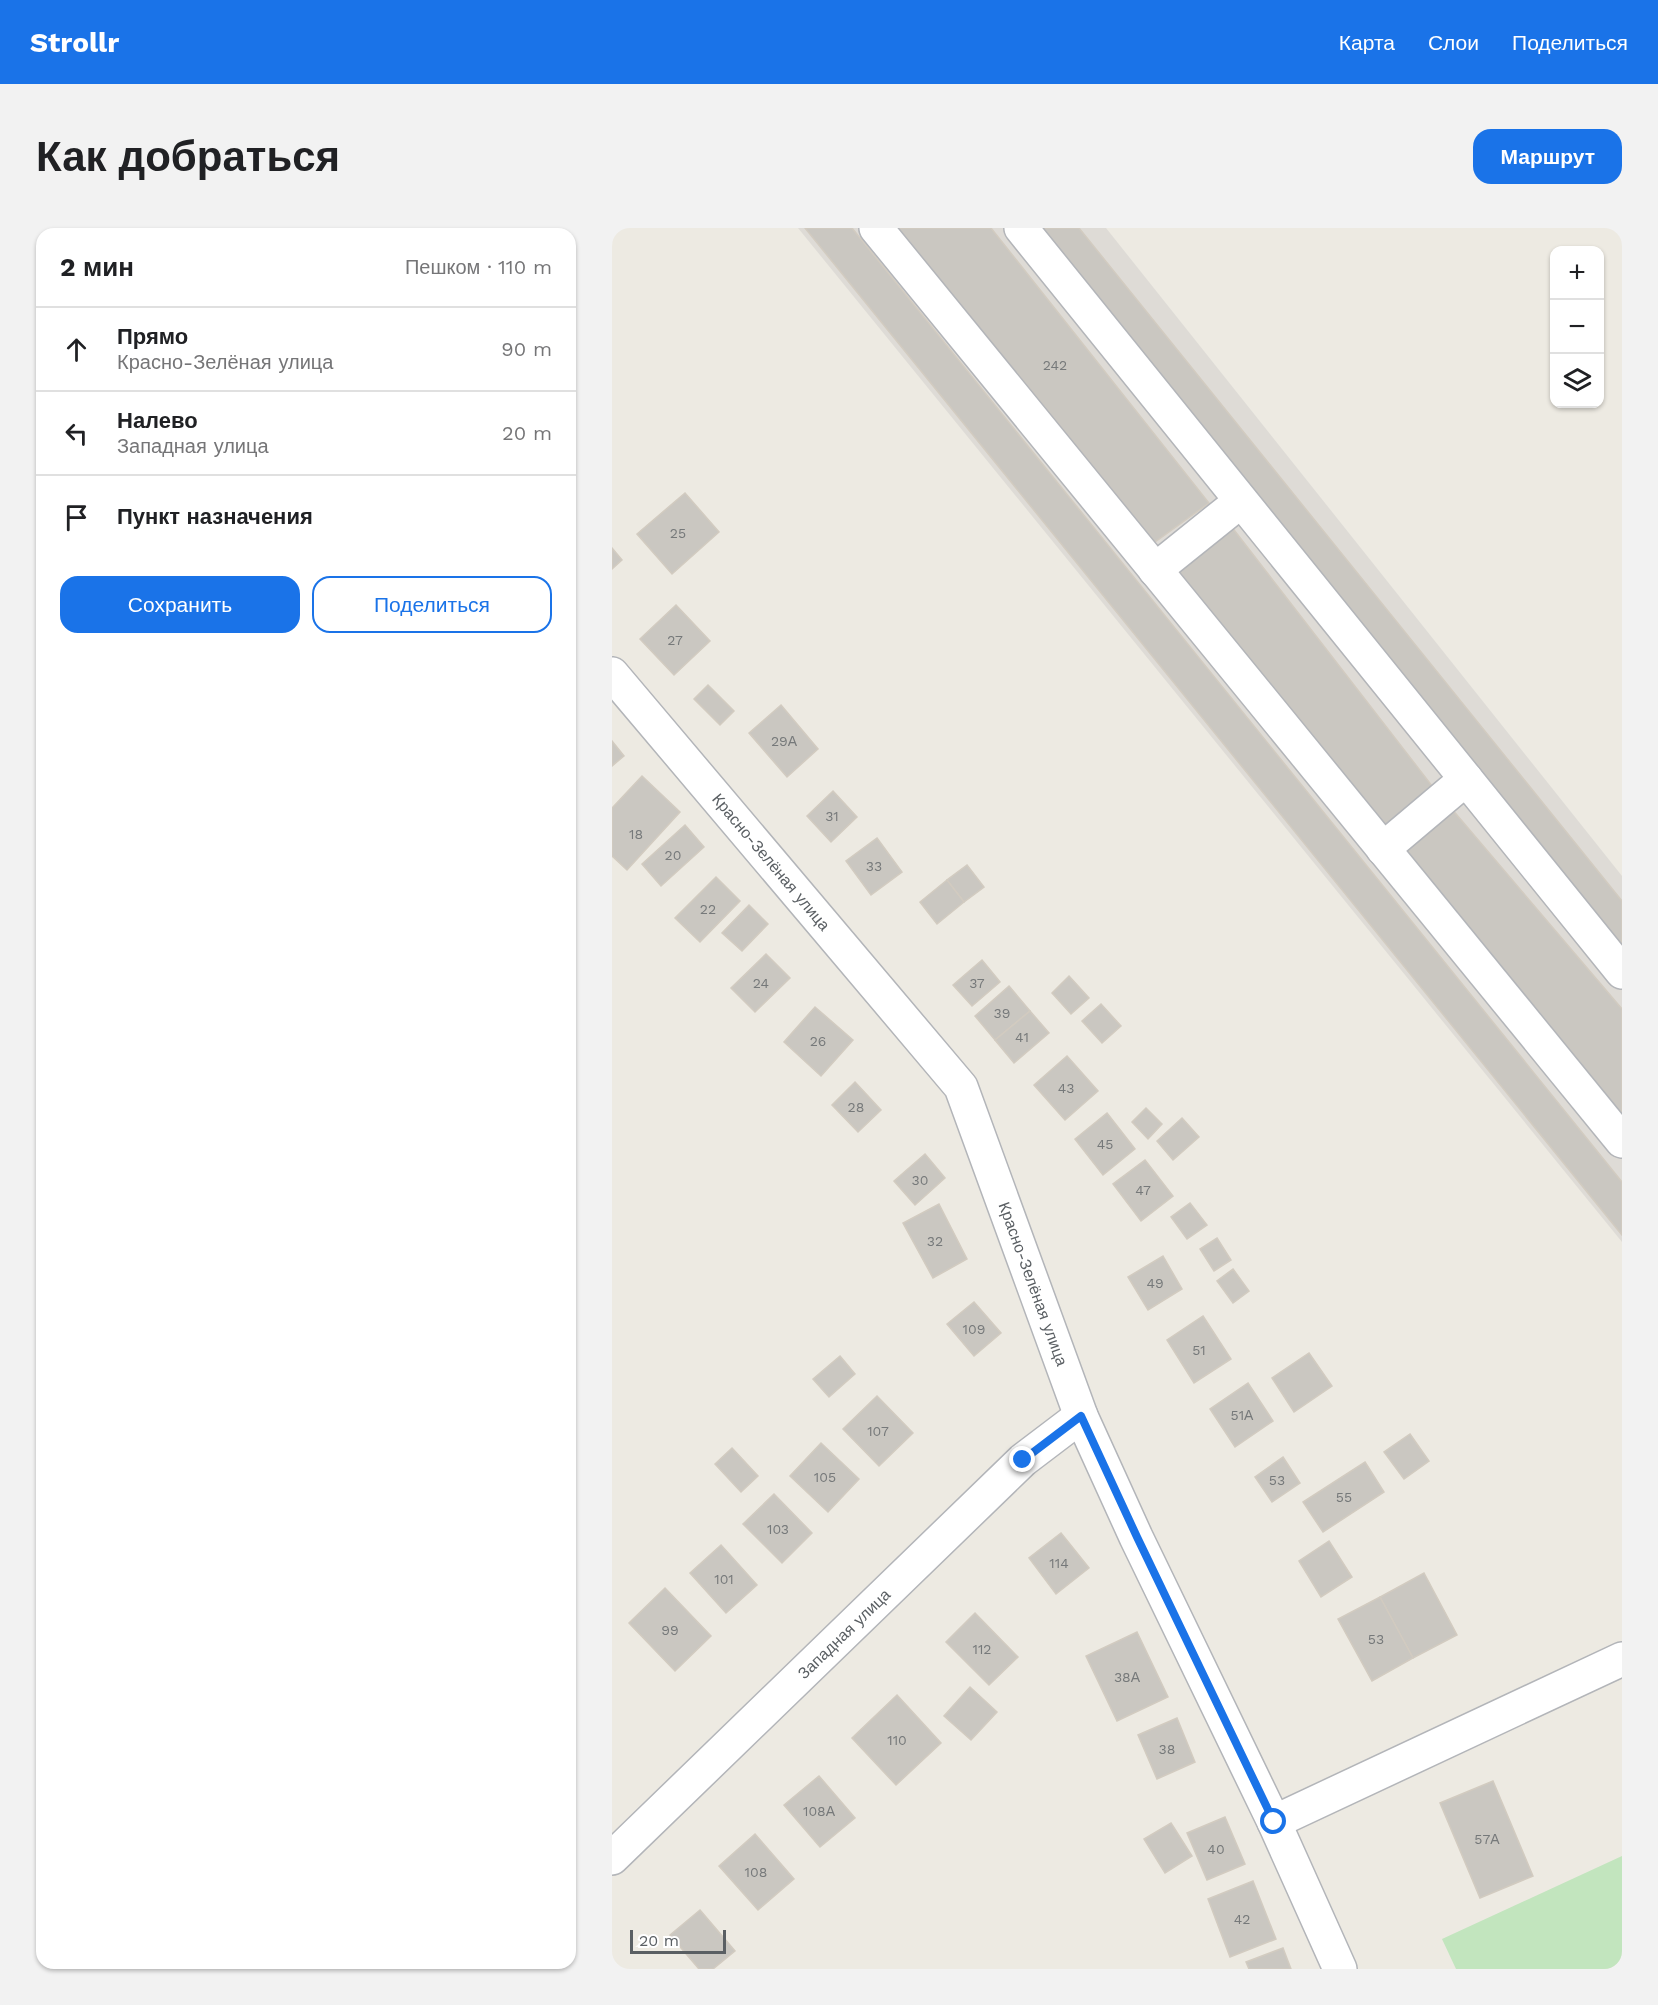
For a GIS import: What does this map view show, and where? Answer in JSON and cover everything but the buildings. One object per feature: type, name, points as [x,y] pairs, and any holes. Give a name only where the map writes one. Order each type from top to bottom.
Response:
[{"type":"street","points":[[876,228],[1622,1141]]},
{"type":"street","points":[[1021,228],[1622,972]]},
{"type":"street","points":[[1155,570],[1241,501]]},
{"type":"street","name":"Красно-Зелёная улица","points":[[612,674],[961,1087],[1081,1416],[1274,1822],[1340,1969]]},
{"type":"street","points":[[1383,849],[1466,779]]},
{"type":"street","name":"Западная улица","points":[[612,1858],[1023,1460],[1081,1416]]},
{"type":"street","points":[[1274,1822],[1622,1659]]},
{"type":"shaded area","points":[[798,228],[1106,228],[1622,876],[1622,1242]]},
{"type":"green space","points":[[1622,1856],[1622,1969],[1456,1969],[1442,1939]]},
{"type":"route","points":[[1023,1460],[1081,1416],[1274,1822]]}]
